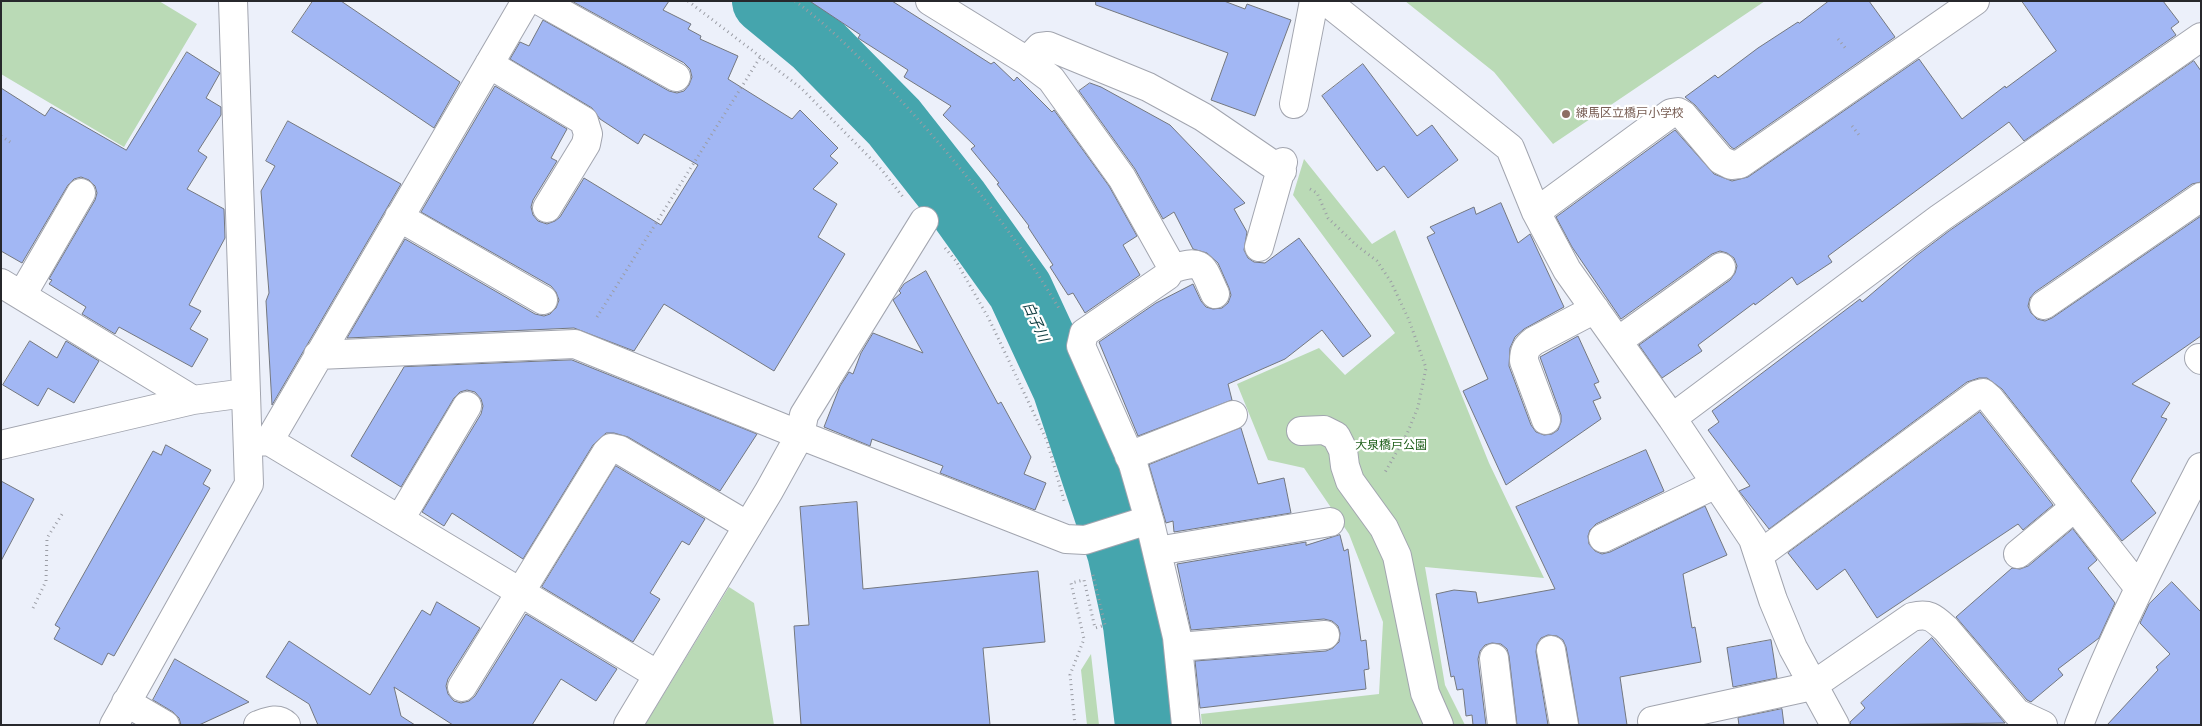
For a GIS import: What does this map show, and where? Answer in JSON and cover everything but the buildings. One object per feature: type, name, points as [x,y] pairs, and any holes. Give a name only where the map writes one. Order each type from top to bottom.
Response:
[{"type":"street","points":[[233,1],[246,393],[258,442],[400,519],[658,675]]},
{"type":"street","points":[[165,725],[120,713],[249,484],[258,442],[318,355],[526,1]]},
{"type":"street","points":[[540,1],[676,77]]},
{"type":"street","points":[[930,1],[1027,61],[1052,79],[1122,178],[1171,269]]},
{"type":"street","points":[[1294,104],[1314,1]]},
{"type":"street","points":[[1326,1],[1510,148],[1536,212],[1567,270],[1672,418],[1752,539],[1792,648],[1834,725]]},
{"type":"street","points":[[1536,212],[1670,113],[1678,112],[1684,115],[1721,160],[1731,165],[1740,164],[1975,1]]},
{"type":"street","points":[[1672,418],[1940,218],[2201,37]]},
{"type":"street","points":[[1027,61],[1040,47],[1048,46],[1148,88],[1203,117],[1282,166],[1259,247]]},
{"type":"street","points":[[489,64],[584,121],[588,134],[586,144],[547,208]]},
{"type":"street","points":[[81,193],[11,289],[193,400]]},
{"type":"street","points":[[2044,305],[2201,197]]},
{"type":"street","points":[[399,217],[543,300]]},
{"type":"street","points":[[628,725],[748,526],[800,435],[804,415],[924,221]]},
{"type":"street","points":[[1186,725],[1178,647],[1157,551],[1144,523],[1129,456],[1081,346],[1081,339],[1084,333],[1167,276],[1171,269],[1190,262],[1203,268],[1215,294]]},
{"type":"street","points":[[1618,341],[1721,267]]},
{"type":"street","points":[[1546,420],[1524,361],[1524,353],[1527,346],[1594,309]]},
{"type":"street","points":[[318,355],[575,344],[800,435],[1066,539],[1080,539],[1144,523]]},
{"type":"street","points":[[1,446],[193,400],[246,393]]},
{"type":"street","points":[[1759,555],[1976,395],[1983,394],[1990,399],[2139,588]]},
{"type":"street","points":[[400,519],[467,406]]},
{"type":"street","points":[[1129,456],[1233,415]]},
{"type":"street","points":[[1301,431],[1324,430],[1336,436],[1343,450],[1345,466],[1350,481],[1384,528],[1397,556],[1425,693],[1439,725]]},
{"type":"street","points":[[462,687],[606,453],[611,448],[620,450],[748,526]]},
{"type":"street","points":[[2080,725],[2097,678],[2139,588],[2201,467]]},
{"type":"street","points":[[1603,538],[1716,484]]},
{"type":"street","points":[[2018,554],[2074,507]]},
{"type":"street","points":[[1157,551],[1330,522]]},
{"type":"street","points":[[1652,721],[1812,686],[1912,617],[1924,614],[1935,618],[1946,629],[2017,713],[2043,725]]},
{"type":"street","points":[[1178,647],[1325,635]]},
{"type":"street","points":[[1551,650],[1564,725]]},
{"type":"street","points":[[1494,658],[1502,725]]},
{"type":"street","points":[[258,725],[273,720],[282,721],[286,725]]},
{"type":"path","points":[[795,1],[808,10],[871,69],[926,128],[972,182],[1042,280],[1073,331],[1081,339]]},
{"type":"path","points":[[580,346],[762,56]]},
{"type":"path","points":[[1,136],[13,144]]},
{"type":"path","points":[[1316,193],[1328,218],[1356,246],[1377,261],[1391,282],[1410,320],[1426,368],[1418,407],[1407,434],[1389,468],[1369,493],[1362,498]]},
{"type":"path","points":[[33,608],[46,581],[47,538],[64,511]]},
{"type":"path","points":[[1075,725],[1070,675],[1084,639],[1071,583],[1084,580],[1095,628],[1105,625],[1089,559],[1080,539]]},
{"type":"green space","points":[[1,1],[159,1],[197,24],[124,147],[1,74]]},
{"type":"green space","name":"練馬区立橋戸小学校","points":[[1405,1],[1765,1],[1553,144],[1494,72]]},
{"type":"green space","name":"大泉橋戸公園","points":[[1304,159],[1372,244],[1395,230],[1489,463],[1544,578],[1425,567],[1445,685],[1465,725],[1202,725],[1201,714],[1379,694],[1383,622],[1349,534],[1304,468],[1268,460],[1237,384],[1319,348],[1345,375],[1395,333],[1293,195]]},
{"type":"green space","points":[[729,587],[754,603],[774,725],[645,725]]},
{"type":"green space","points":[[1091,654],[1099,725],[1087,725],[1081,670]]},
{"type":"waterway","name":"白子川","points":[[765,1],[816,43],[894,122],[957,202],[1020,290],[1065,387],[1120,552],[1136,625],[1148,725]]},
{"type":"place","name":"練馬区立橋戸小学校","points":[[1566,114]]}]
